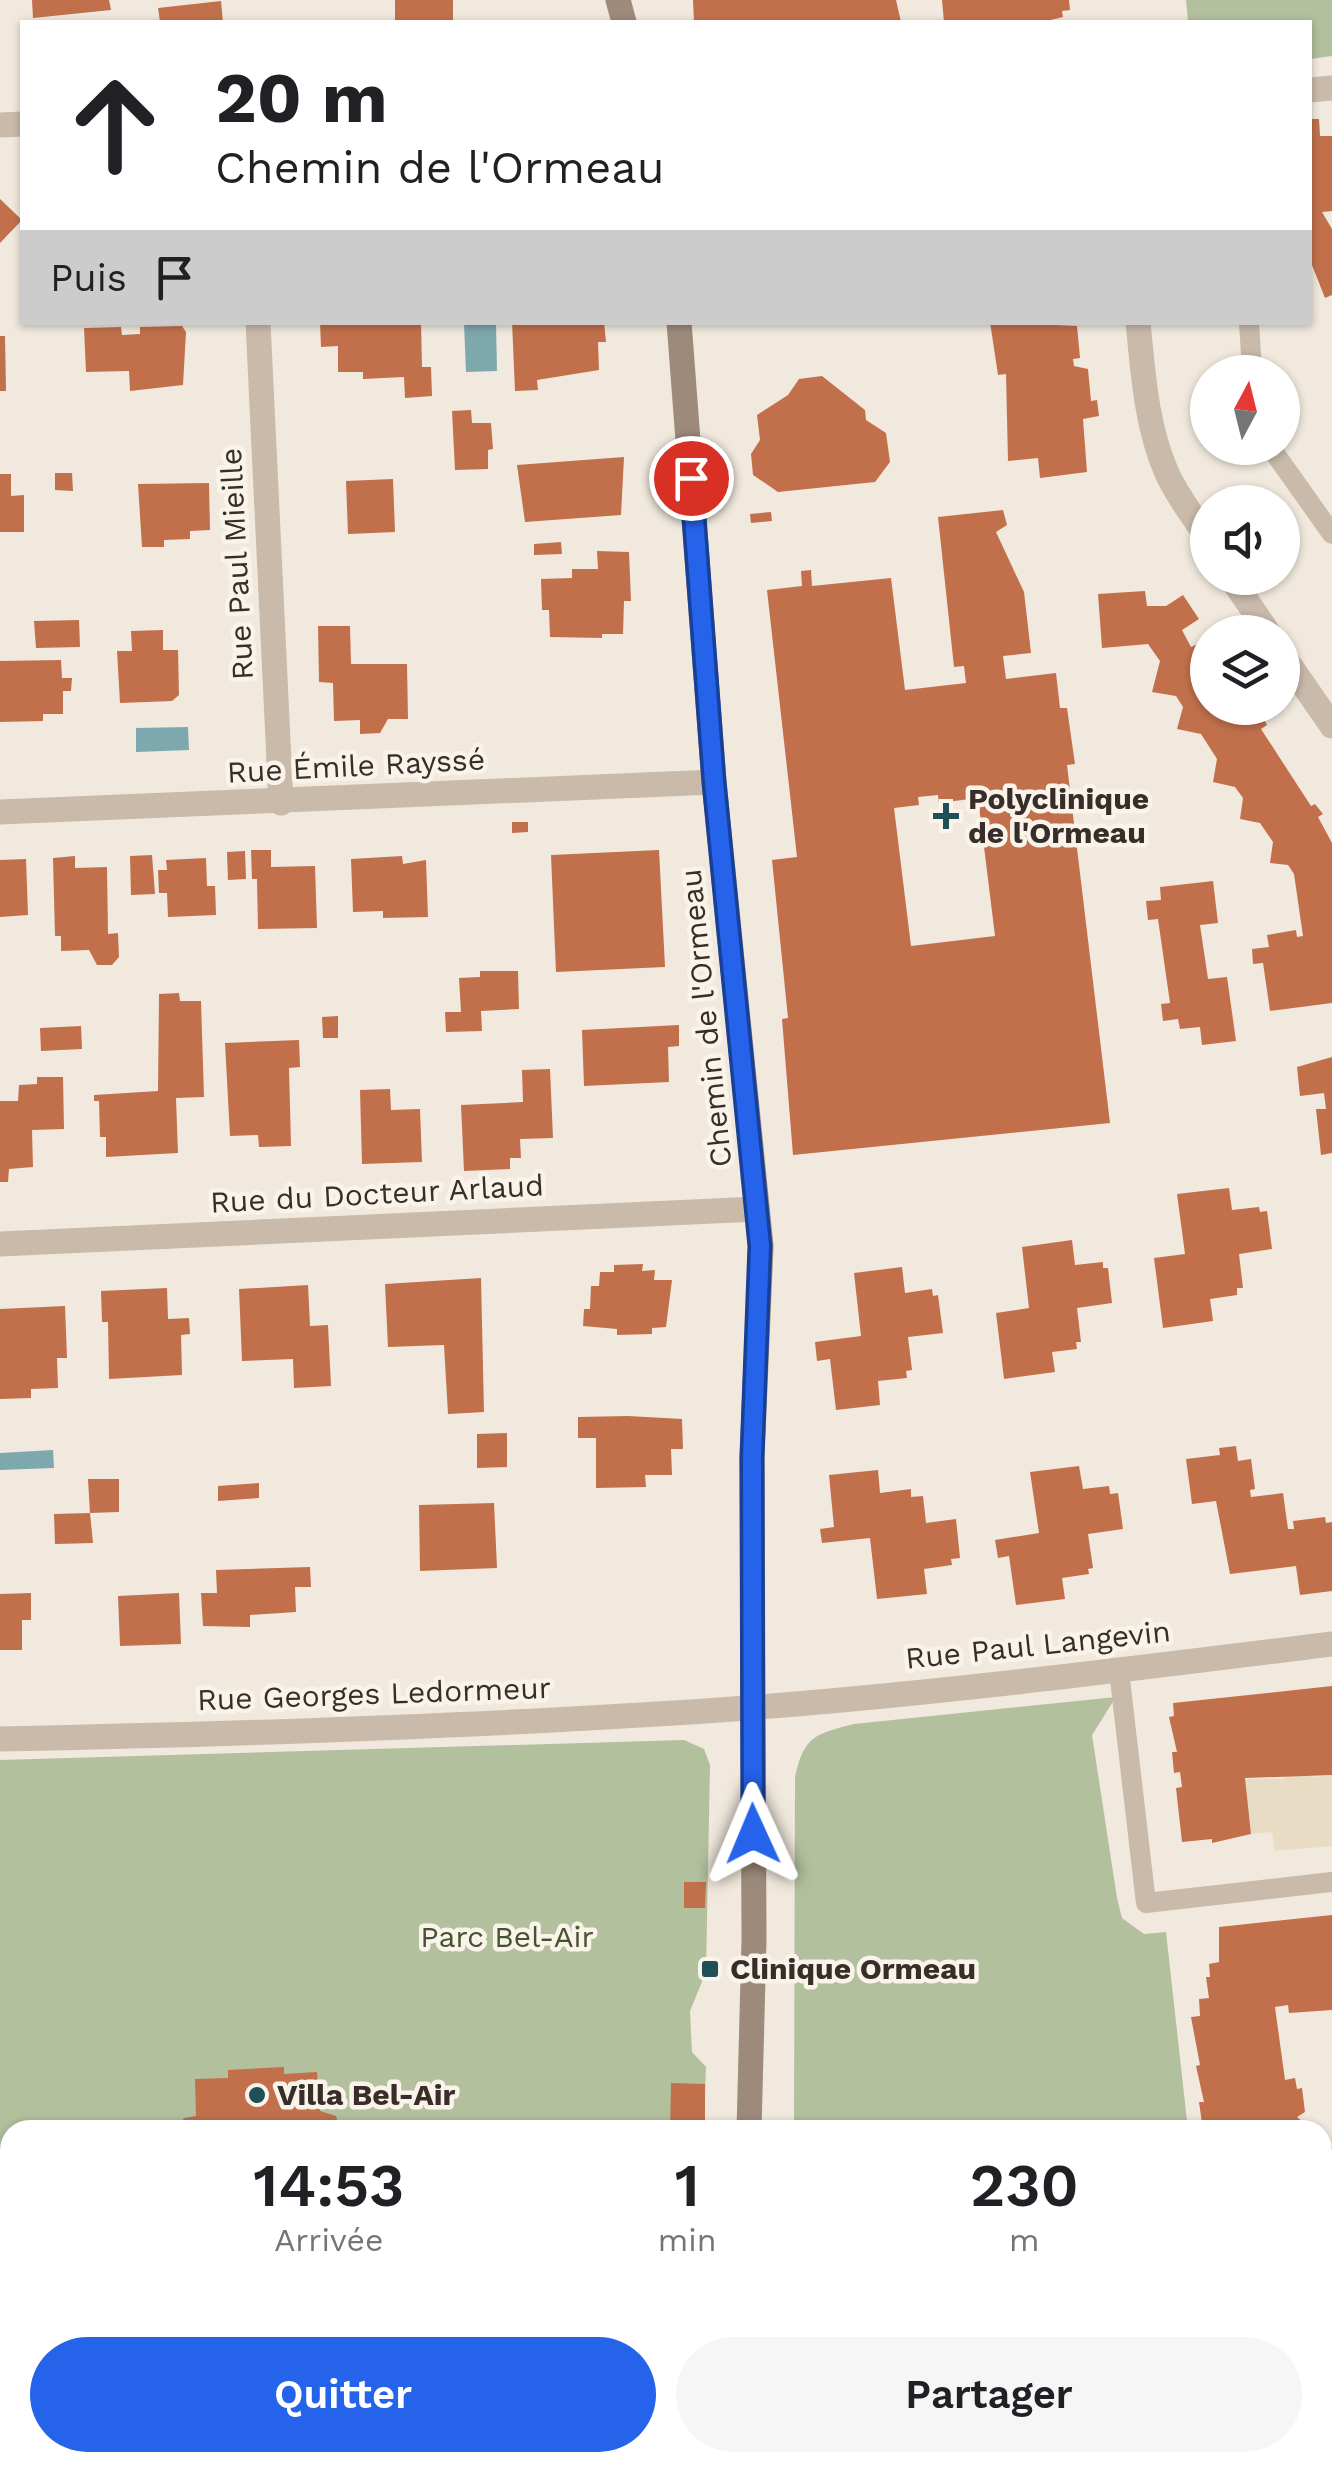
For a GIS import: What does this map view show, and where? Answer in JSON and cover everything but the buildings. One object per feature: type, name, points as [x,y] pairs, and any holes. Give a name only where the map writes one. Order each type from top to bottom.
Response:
[{"type":"street","name":"Rue Paul Mieille","points":[[258,325],[282,803]]},
{"type":"street","name":"Chemin de l'Ormeau","points":[[679,325],[714,782],[758,1209],[751,1707],[754,1940],[749,2120]]},
{"type":"street","points":[[1138,325],[1148,412],[1157,446],[1166,473],[1190,511]]},
{"type":"street","points":[[1300,680],[1332,726]]},
{"type":"street","name":"Rue Émile Rayssé","points":[[0,812],[714,782]]},
{"type":"street","name":"Rue du Docteur Arlaud","points":[[0,1244],[758,1209]]},
{"type":"street","name":"Rue Paul Langevin","points":[[751,1707],[1119,1671],[1332,1644]]},
{"type":"street","name":"Rue Georges Ledormeur","points":[[0,1740],[546,1720],[751,1707]]},
{"type":"lane","points":[[1249,325],[1251,355]]},
{"type":"lane","points":[[1283,465],[1332,534]]},
{"type":"lane","points":[[1119,1671],[1146,1903],[1332,1882]]},
{"type":"green space","points":[[1186,0],[1332,0],[1332,56],[1312,59],[1312,20],[1188,20]]},
{"type":"green space","points":[[1116,1697],[1092,1735],[1117,1898],[1122,1918],[1144,1934],[1166,1932],[1187,2120],[794,2120],[795,1777],[802,1753],[813,1739],[854,1724]]},
{"type":"green space","name":"Parc Bel-Air","points":[[684,1740],[704,1749],[710,1765],[706,1972],[690,2011],[692,2052],[706,2067],[704,2120],[0,2120],[0,1760]]},
{"type":"shaded area","points":[[1312,1772],[1313,1777],[1332,1775],[1332,1846],[1275,1851],[1272,1832],[1251,1834],[1245,1779],[1284,1779],[1284,1775]]},
{"type":"water","points":[[464,325],[496,325],[497,371],[466,372]]},
{"type":"water","points":[[188,727],[189,750],[136,752],[136,728]]},
{"type":"water","points":[[53,1450],[54,1468],[0,1470],[0,1453]]},
{"type":"place","name":"Polyclinique de l'Ormeau","points":[[946,816]]},
{"type":"place","name":"Clinique Ormeau","points":[[710,1969]]},
{"type":"place","name":"Villa Bel-Air","points":[[257,2095]]},
{"type":"route","points":[[691,478],[714,782],[760,1246],[752,1457],[753,1834]]}]
